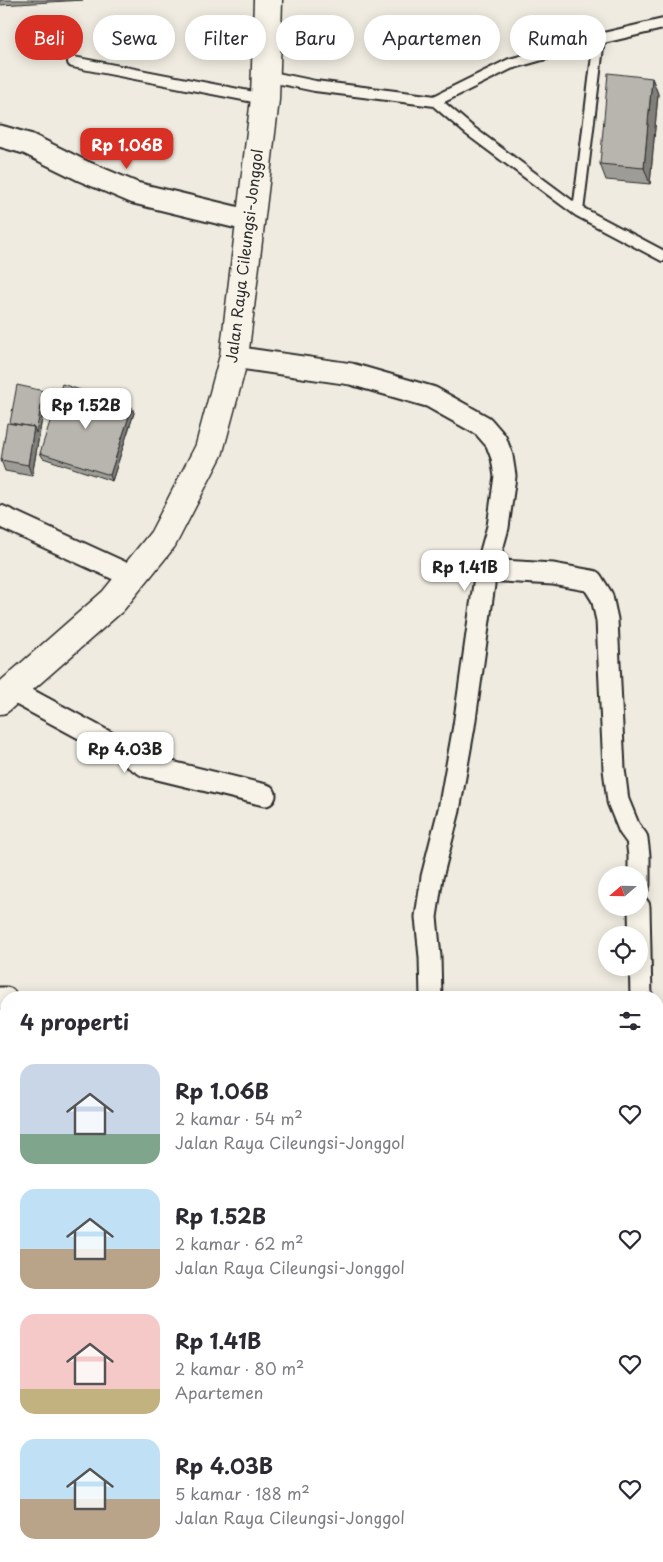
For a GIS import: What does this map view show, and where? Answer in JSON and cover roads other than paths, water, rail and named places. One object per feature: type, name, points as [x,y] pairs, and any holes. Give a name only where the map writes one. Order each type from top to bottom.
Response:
[{"type":"main road","name":"Jalan Raya Cileungsi-Jonggol","points":[[6,695],[113,601],[133,577],[163,539],[209,450],[234,357],[266,87],[268,0]]},
{"type":"street","points":[[0,136],[28,144],[83,171],[135,193],[251,221]]},
{"type":"street","points":[[234,357],[351,374],[431,397],[483,426],[496,441],[502,457],[505,476],[498,527],[486,570],[464,726],[449,810],[432,877],[426,917],[431,991]]},
{"type":"street","points":[[0,516],[133,577]]},
{"type":"street","points":[[486,570],[553,574],[592,581],[602,597],[606,620],[614,769],[618,801],[628,828],[637,839],[639,866]]},
{"type":"street","points":[[6,695],[109,743],[146,766],[265,795]]},
{"type":"street","points":[[639,916],[641,991]]},
{"type":"lane","points":[[606,37],[663,24]]},
{"type":"lane","points":[[435,101],[510,64],[524,60]]},
{"type":"lane","points":[[578,212],[596,60]]},
{"type":"lane","points":[[73,62],[266,87],[315,86],[435,101],[469,130],[578,212],[663,256]]}]
